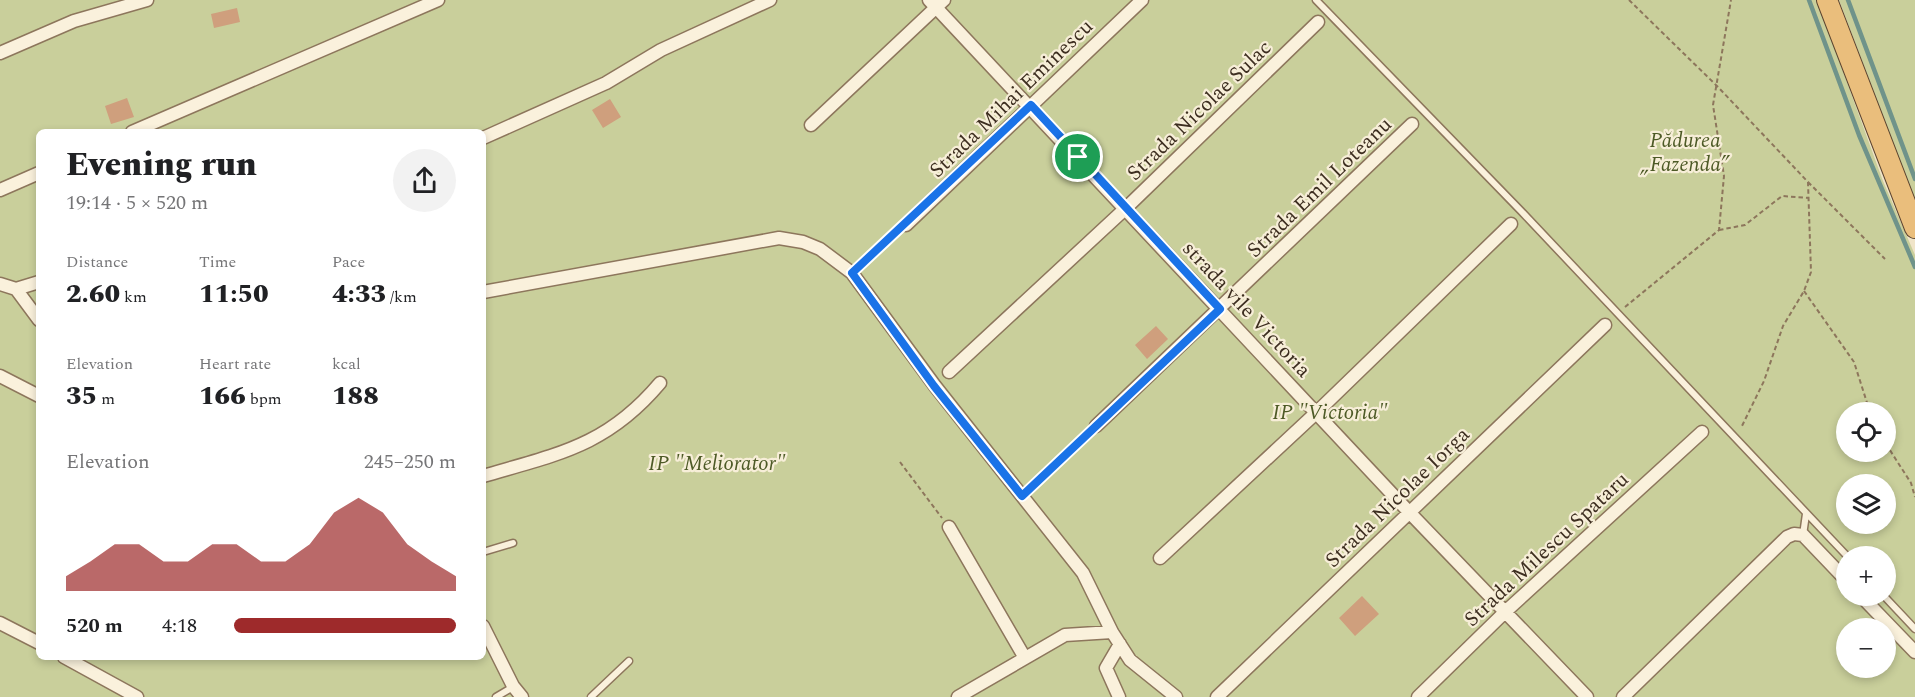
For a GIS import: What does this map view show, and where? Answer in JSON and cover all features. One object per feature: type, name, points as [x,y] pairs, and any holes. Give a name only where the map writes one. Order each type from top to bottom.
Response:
[{"type":"highway","points":[[1827,0],[1915,228]]},
{"type":"street","points":[[0,53],[74,21],[147,0]]},
{"type":"street","points":[[139,129],[438,0]]},
{"type":"street","points":[[486,137],[606,83],[661,50],[770,0]]},
{"type":"street","name":"Strada Mihai Eminescu","points":[[906,225],[1142,0]]},
{"type":"street","points":[[811,124],[936,2]]},
{"type":"street","name":"strada vile Victoria","points":[[936,2],[1408,512],[1587,697]]},
{"type":"street","name":"Strada Nicolae Sulac","points":[[949,372],[1126,208],[1318,22]]},
{"type":"street","name":"Strada Emil Loteanu","points":[[1096,426],[1412,124]]},
{"type":"street","points":[[0,190],[36,174]]},
{"type":"street","points":[[1160,558],[1317,412],[1510,224]]},
{"type":"street","points":[[486,291],[779,238],[803,242],[820,249],[852,273],[934,386],[1083,573],[1112,632],[1130,660],[1176,697]]},
{"type":"street","points":[[0,284],[16,289],[36,283]]},
{"type":"street","points":[[16,289],[36,316]]},
{"type":"street","name":"Strada Nicolae Iorga","points":[[1216,697],[1605,325]]},
{"type":"street","points":[[0,376],[36,394]]},
{"type":"street","points":[[486,475],[564,453],[609,431],[643,403],[660,383]]},
{"type":"street","name":"Strada Milescu Spataru","points":[[1418,697],[1505,612],[1702,432]]},
{"type":"street","points":[[949,527],[1025,658]]},
{"type":"street","points":[[1623,697],[1787,537],[1794,534],[1803,535],[1836,570]]},
{"type":"street","points":[[1871,606],[1915,652]]},
{"type":"street","points":[[0,623],[36,641]]},
{"type":"street","points":[[486,632],[513,686],[522,697]]},
{"type":"street","points":[[958,697],[1065,635],[1112,632]]},
{"type":"street","points":[[1119,697],[1106,668],[1120,644]]},
{"type":"street","points":[[69,660],[137,697]]},
{"type":"lane","points":[[1316,0],[1521,211],[1837,546]]},
{"type":"lane","points":[[1803,535],[1806,514]]},
{"type":"lane","points":[[486,551],[513,543]]},
{"type":"lane","points":[[1893,606],[1915,629]]},
{"type":"lane","points":[[591,697],[629,661]]},
{"type":"lane","points":[[495,697],[513,686]]},
{"type":"path","points":[[1629,0],[1718,87],[1885,259]]},
{"type":"path","points":[[1719,230],[1724,176],[1713,105],[1718,87],[1731,0]]},
{"type":"path","points":[[1736,439],[1764,381],[1783,326],[1804,291],[1811,272],[1808,182]]},
{"type":"path","points":[[1616,314],[1719,230],[1745,225],[1782,196],[1809,198]]},
{"type":"path","points":[[852,273],[906,225]]},
{"type":"path","points":[[1804,291],[1854,362],[1867,402]]},
{"type":"path","points":[[1022,496],[1096,426]]},
{"type":"path","points":[[1896,460],[1911,483],[1915,497]]},
{"type":"path","points":[[900,462],[949,527]]},
{"type":"green space","points":[[0,0],[1817,0],[1883,181],[1915,255],[1915,697],[0,697]]},
{"type":"green space","points":[[1839,0],[1915,0],[1915,201]]},
{"type":"building","points":[[237,8],[240,22],[214,28],[211,14]]},
{"type":"building","points":[[127,98],[134,117],[111,124],[105,106]]},
{"type":"building","points":[[610,99],[621,117],[603,128],[592,110]]},
{"type":"building","points":[[1156,326],[1168,339],[1147,359],[1135,345]]},
{"type":"building","points":[[1362,596],[1379,614],[1355,636],[1339,618]]},
{"type":"waterway","points":[[1809,0],[1859,135],[1915,267]]},
{"type":"waterway","points":[[1848,0],[1915,179]]},
{"type":"route","points":[[1031,105],[1078,157],[1220,309],[1022,496],[934,386],[852,273],[906,225],[1031,105]]},
{"type":"park label","name":"Pădurea „Fazenda”","points":[[1685,152]]},
{"type":"park label","name":"IP \"Victoria\"","points":[[1330,412]]},
{"type":"park label","name":"IP \"Meliorator\"","points":[[717,463]]}]
